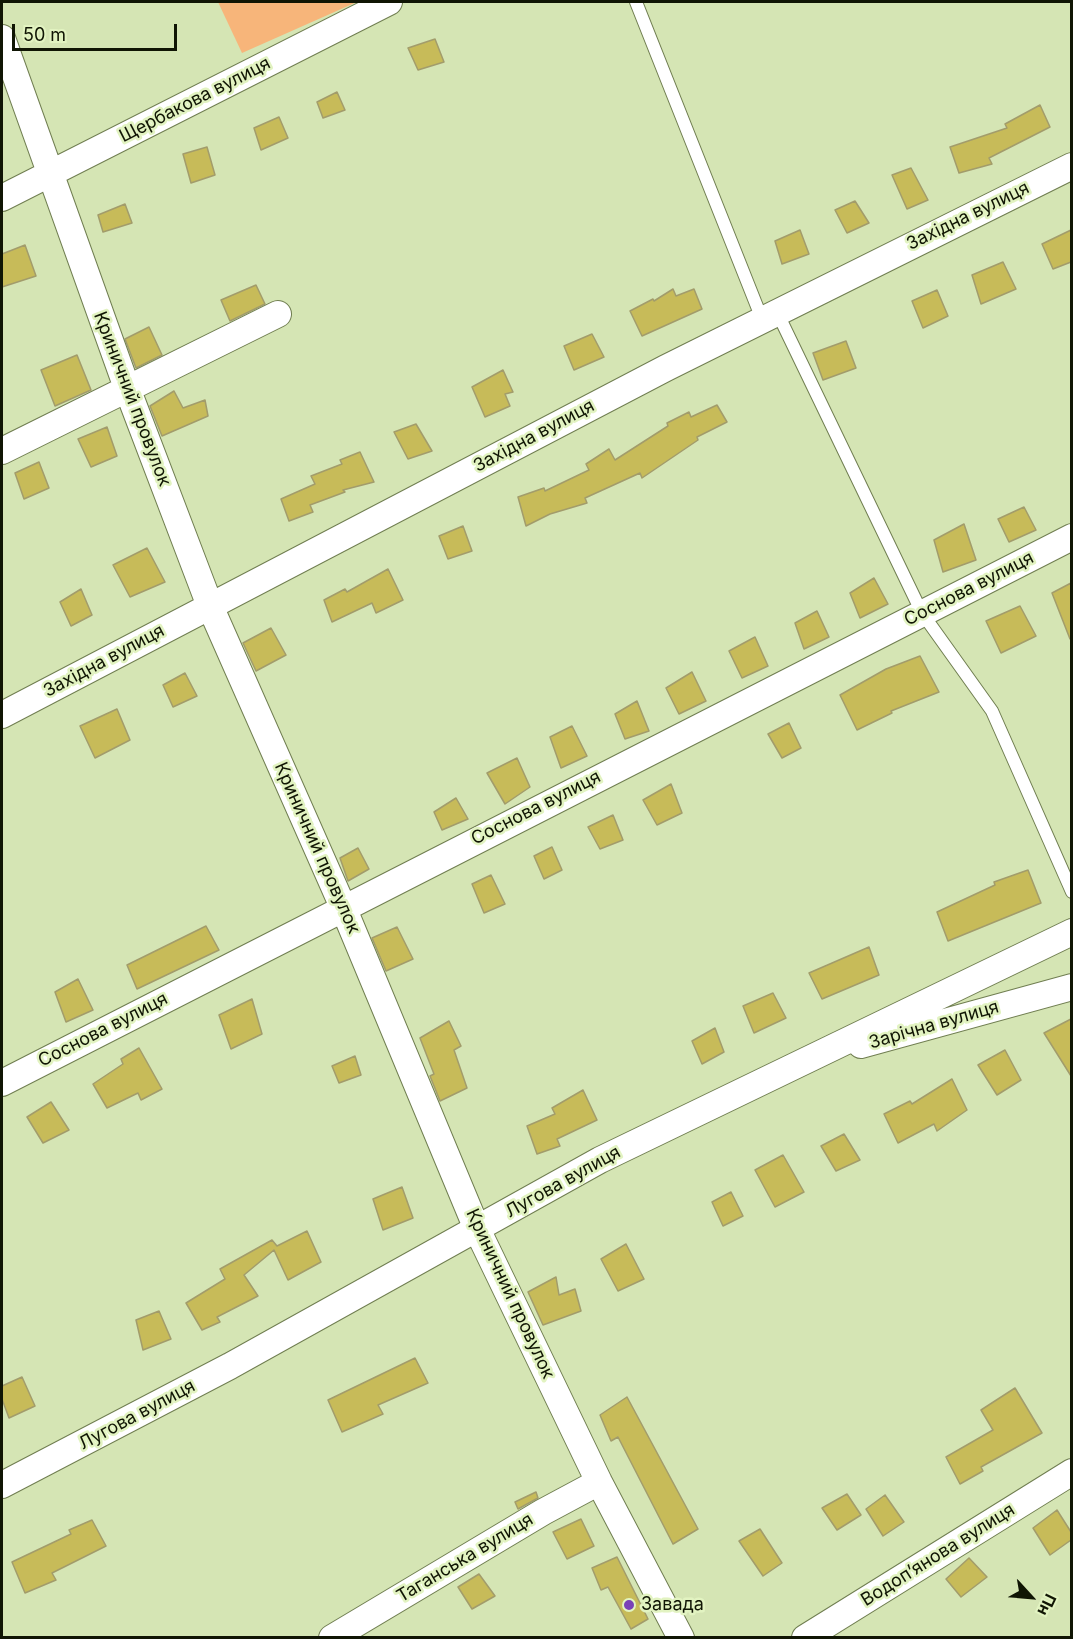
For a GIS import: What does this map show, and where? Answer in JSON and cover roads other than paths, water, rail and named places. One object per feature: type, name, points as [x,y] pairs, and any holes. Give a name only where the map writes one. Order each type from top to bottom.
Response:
[{"type":"street","name":"Щербакова вулиця","points":[[2,198],[389,2]]},
{"type":"street","name":"Криничний провулок","points":[[2,38],[127,388],[210,606],[343,907],[477,1229],[599,1482],[681,1638]]},
{"type":"street","name":"Західна вулиця","points":[[2,715],[769,315],[1071,166]]},
{"type":"street","points":[[2,451],[278,314]]},
{"type":"street","name":"Соснова вулиця","points":[[2,1083],[1071,537]]},
{"type":"street","name":"Лугова вулиця","points":[[2,1485],[230,1366],[600,1160],[1071,932]]},
{"type":"street","name":"Зарічна вулиця","points":[[796,1064],[1071,987]]},
{"type":"street","name":"Водоп’янова вулиця","points":[[805,1638],[1071,1472]]},
{"type":"street","name":"Таганська вулиця","points":[[332,1638],[543,1512],[599,1482]]},
{"type":"lane","points":[[636,2],[769,315],[921,613],[992,711],[1071,892]]},
{"type":"place","name":"Завада","points":[[629,1605]]}]
